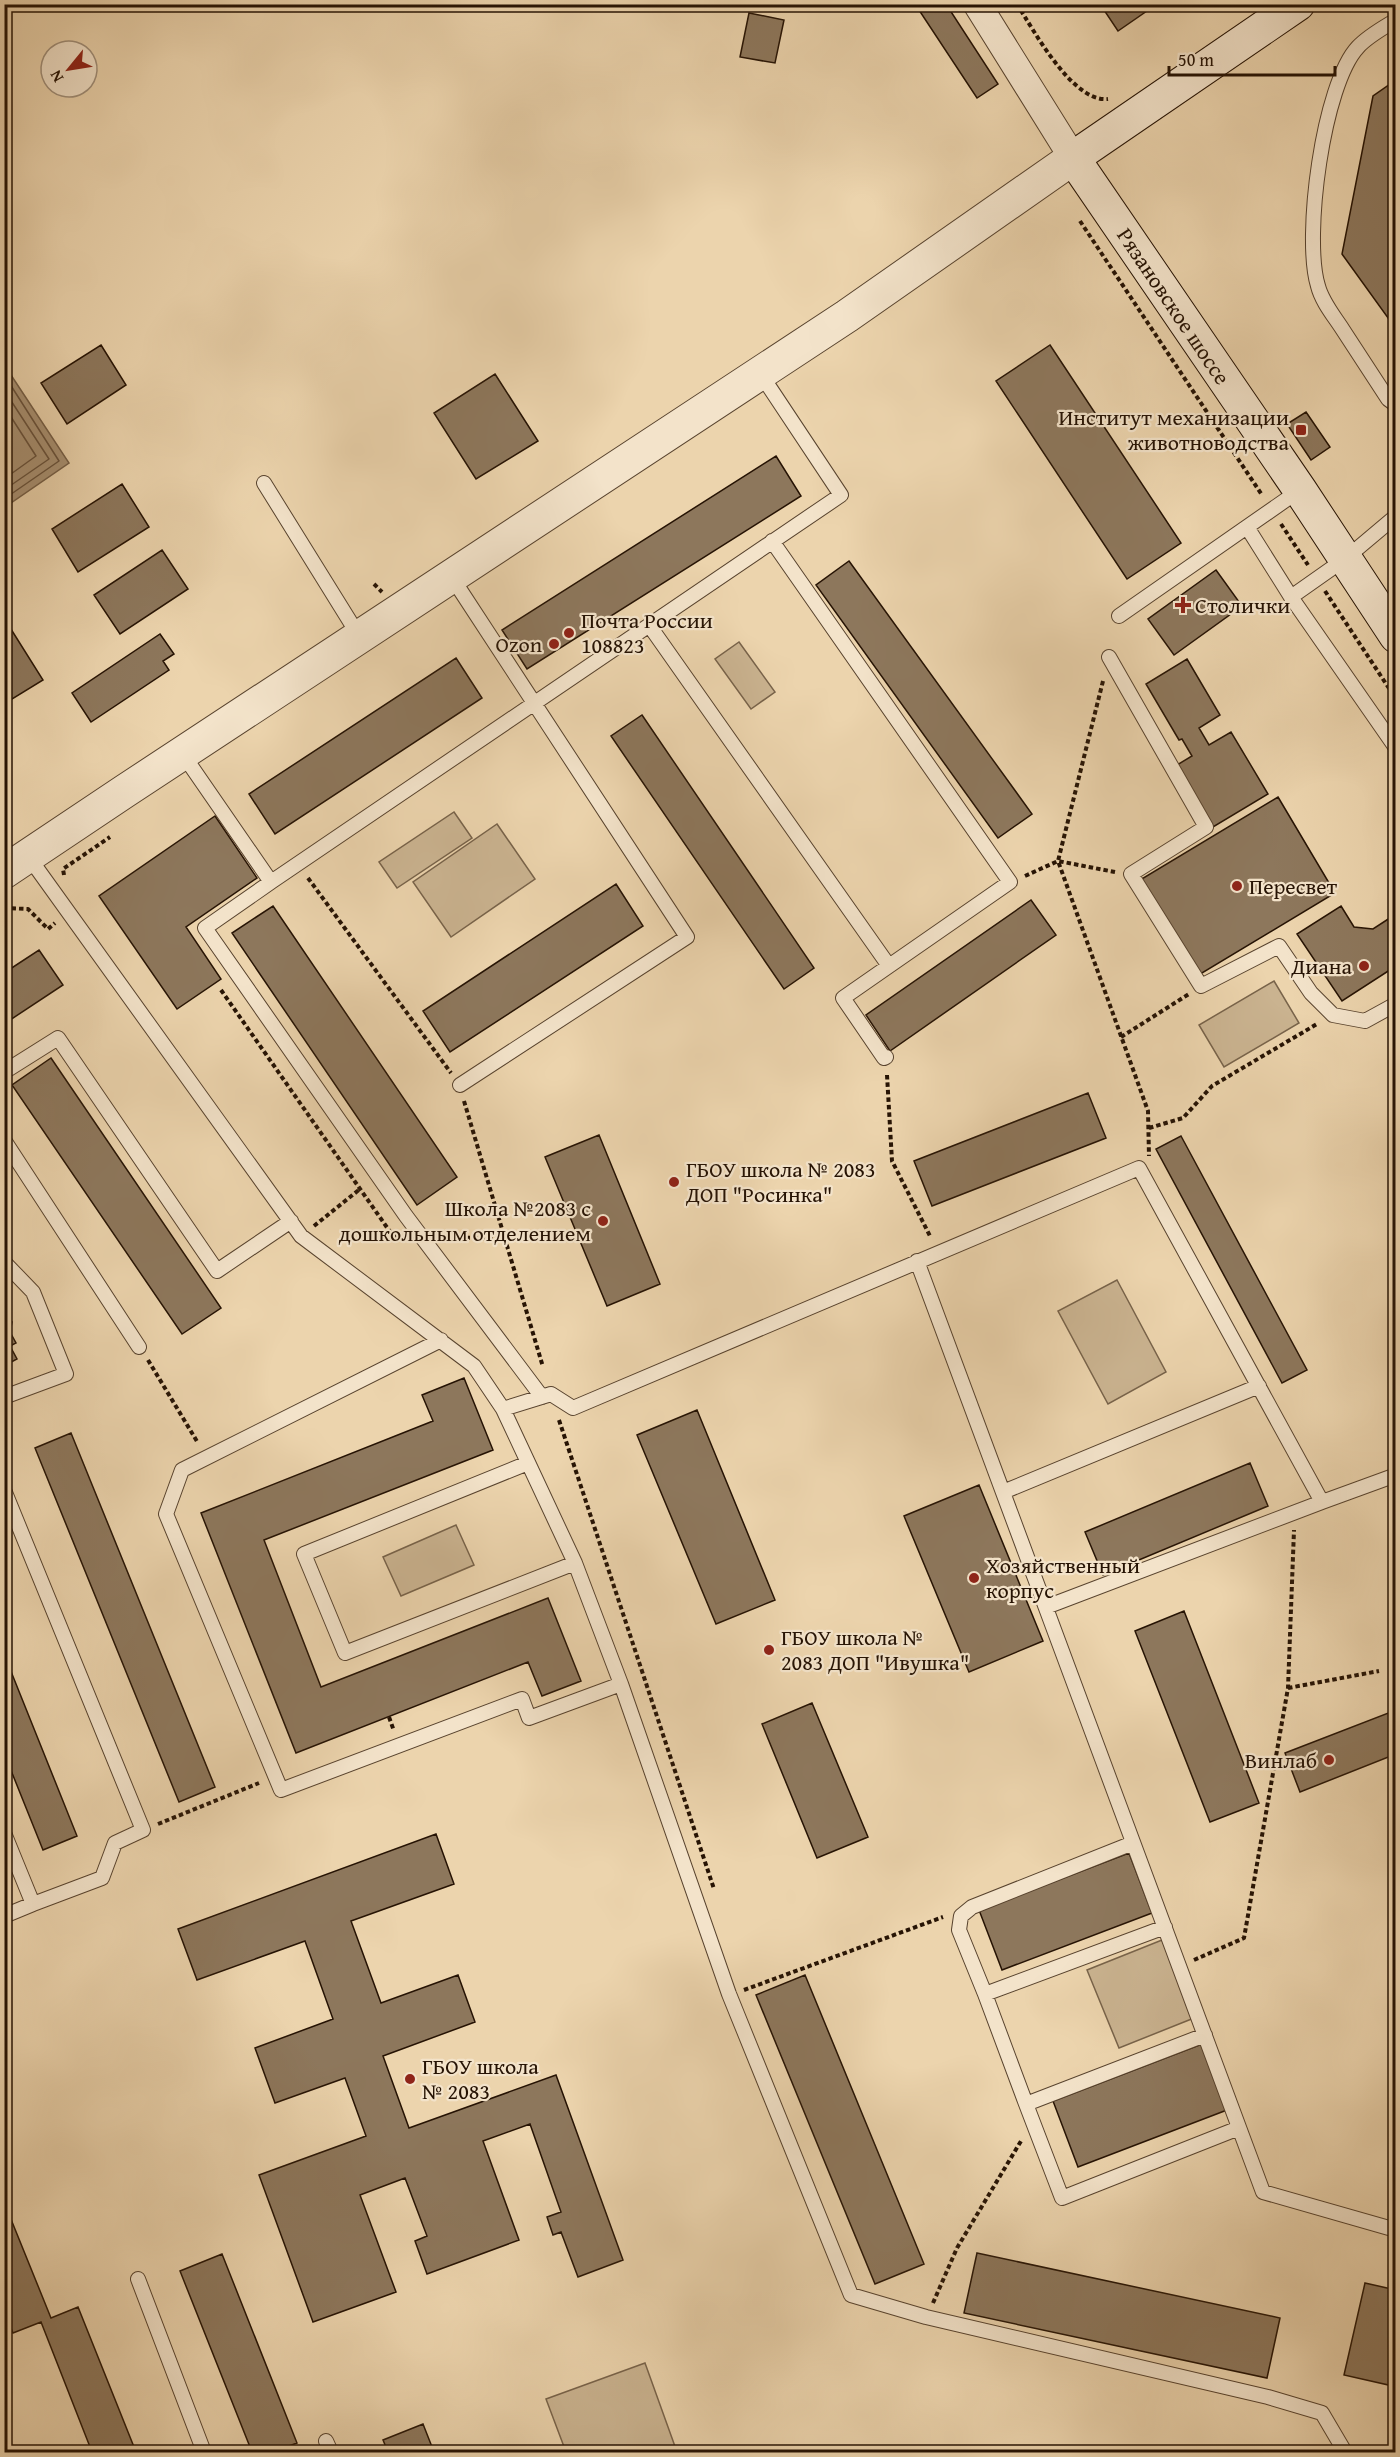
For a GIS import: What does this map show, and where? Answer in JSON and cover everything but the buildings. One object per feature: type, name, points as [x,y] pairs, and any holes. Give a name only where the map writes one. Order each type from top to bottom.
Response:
[{"type":"street","name":"Рязановское шоссе","points":[[977,4],[1073,158],[1300,490],[1395,636]]},
{"type":"street","points":[[16,864],[847,316],[1298,4]]},
{"type":"lane","points":[[1395,20],[1357,48],[1336,87],[1321,151],[1312,216],[1313,267],[1318,288],[1329,310],[1388,399],[1395,405]]},
{"type":"lane","points":[[760,373],[841,495],[205,928],[406,1216],[546,1396],[573,1408],[1139,1168],[1322,1502]]},
{"type":"lane","points":[[264,483],[359,636]]},
{"type":"lane","points":[[1119,616],[1300,490]]},
{"type":"lane","points":[[1291,597],[1345,559],[1395,516]]},
{"type":"lane","points":[[1247,527],[1291,597],[1395,748]]},
{"type":"lane","points":[[772,542],[1010,882],[843,998],[884,1058],[886,1057]]},
{"type":"lane","points":[[451,576],[687,937],[460,1085]]},
{"type":"lane","points":[[649,625],[888,966]]},
{"type":"lane","points":[[1109,657],[1206,826],[1131,874],[1202,987],[1279,946],[1311,993],[1333,1015],[1365,1021],[1395,1004]]},
{"type":"lane","points":[[182,753],[271,882]]},
{"type":"lane","points":[[16,864],[68,912],[301,1236],[474,1366],[503,1409],[575,1563],[621,1684],[729,1994],[851,2295],[927,2317],[1268,2397],[1322,2413],[1346,2452]]},
{"type":"lane","points":[[4,1072],[58,1038],[217,1271],[291,1221]]},
{"type":"lane","points":[[4,1140],[140,1347]]},
{"type":"lane","points":[[917,1261],[1263,2192],[1395,2230]]},
{"type":"lane","points":[[4,1262],[33,1292],[66,1374],[4,1398]]},
{"type":"lane","points":[[441,1340],[182,1470],[166,1514],[281,1790],[522,1699],[529,1718],[621,1684]]},
{"type":"lane","points":[[1003,1492],[1259,1386]]},
{"type":"lane","points":[[503,1409],[546,1396]]},
{"type":"lane","points":[[528,1463],[304,1554],[345,1653],[575,1563]]},
{"type":"lane","points":[[1046,1607],[1395,1475]]},
{"type":"lane","points":[[4,1490],[143,1830],[115,1843],[102,1878],[4,1916]]},
{"type":"lane","points":[[4,1833],[33,1904]]},
{"type":"lane","points":[[1133,1843],[972,1907],[961,1916],[959,1930],[1062,2198],[1239,2128]]},
{"type":"lane","points":[[985,1994],[1165,1928]]},
{"type":"lane","points":[[1026,2104],[1205,2035]]},
{"type":"lane","points":[[138,2279],[204,2452]]},
{"type":"path","points":[[1017,4],[1055,61],[1083,92],[1106,100],[1115,95]]},
{"type":"path","points":[[1075,214],[1395,699]]},
{"type":"path","points":[[374,584],[390,601]]},
{"type":"path","points":[[1109,657],[1058,861],[1148,1111],[1150,1155],[1139,1168]]},
{"type":"path","points":[[64,877],[63,869],[112,836]]},
{"type":"path","points":[[1010,882],[1058,861],[1131,874]]},
{"type":"path","points":[[298,864],[460,1085],[546,1396],[717,1899]]},
{"type":"path","points":[[4,908],[28,909],[48,928],[68,912]]},
{"type":"path","points":[[1121,1037],[1202,987]]},
{"type":"path","points":[[1149,1128],[1183,1118],[1212,1086],[1333,1015]]},
{"type":"path","points":[[886,1057],[892,1161],[938,1252]]},
{"type":"path","points":[[301,1236],[360,1189]]},
{"type":"path","points":[[140,1347],[207,1457]]},
{"type":"path","points":[[1179,1966],[1244,1938],[1288,1688],[1295,1513]]},
{"type":"path","points":[[1288,1688],[1379,1671]]},
{"type":"path","points":[[143,1830],[275,1776]]},
{"type":"path","points":[[729,1994],[972,1907]]},
{"type":"path","points":[[743,1978],[747,1989]]},
{"type":"path","points":[[927,2317],[957,2248],[1032,2122]]},
{"type":"shaded area","points":[[739,642],[775,692],[751,709],[715,659]]},
{"type":"shaded area","points":[[454,812],[472,838],[397,888],[379,862]]},
{"type":"shaded area","points":[[497,824],[535,879],[451,937],[413,882]]},
{"type":"shaded area","points":[[1274,981],[1299,1023],[1224,1067],[1199,1025]]},
{"type":"shaded area","points":[[1117,1280],[1166,1372],[1108,1404],[1058,1311]]},
{"type":"shaded area","points":[[456,1525],[474,1565],[401,1596],[383,1557]]},
{"type":"shaded area","points":[[1162,1940],[1194,2018],[1119,2048],[1087,1970]]},
{"type":"shaded area","points":[[645,2363],[677,2452],[566,2452],[546,2399]]},
{"type":"water","points":[[9,372],[69,463],[5,507],[4,375]]},
{"type":"place","name":"Институт механизации животноводства","points":[[1301,430]]},
{"type":"place","name":"Столички","points":[[1183,605]]},
{"type":"place","name":"Почта России 108823","points":[[569,633]]},
{"type":"place","name":"Ozon","points":[[554,644]]},
{"type":"place","name":"Пересвет","points":[[1237,886]]},
{"type":"place","name":"Диана","points":[[1364,966]]},
{"type":"place","name":"ГБОУ школа № 2083 ДОП \"Росинка\"","points":[[674,1182]]},
{"type":"place","name":"Школа №2083 с дошкольным отделением","points":[[603,1221]]},
{"type":"place","name":"Хозяйственный корпус","points":[[974,1578]]},
{"type":"place","name":"ГБОУ школа № 2083 ДОП \"Ивушка\"","points":[[769,1650]]},
{"type":"place","name":"Винлаб","points":[[1329,1760]]},
{"type":"place","name":"ГБОУ школа № 2083","points":[[410,2079]]}]
